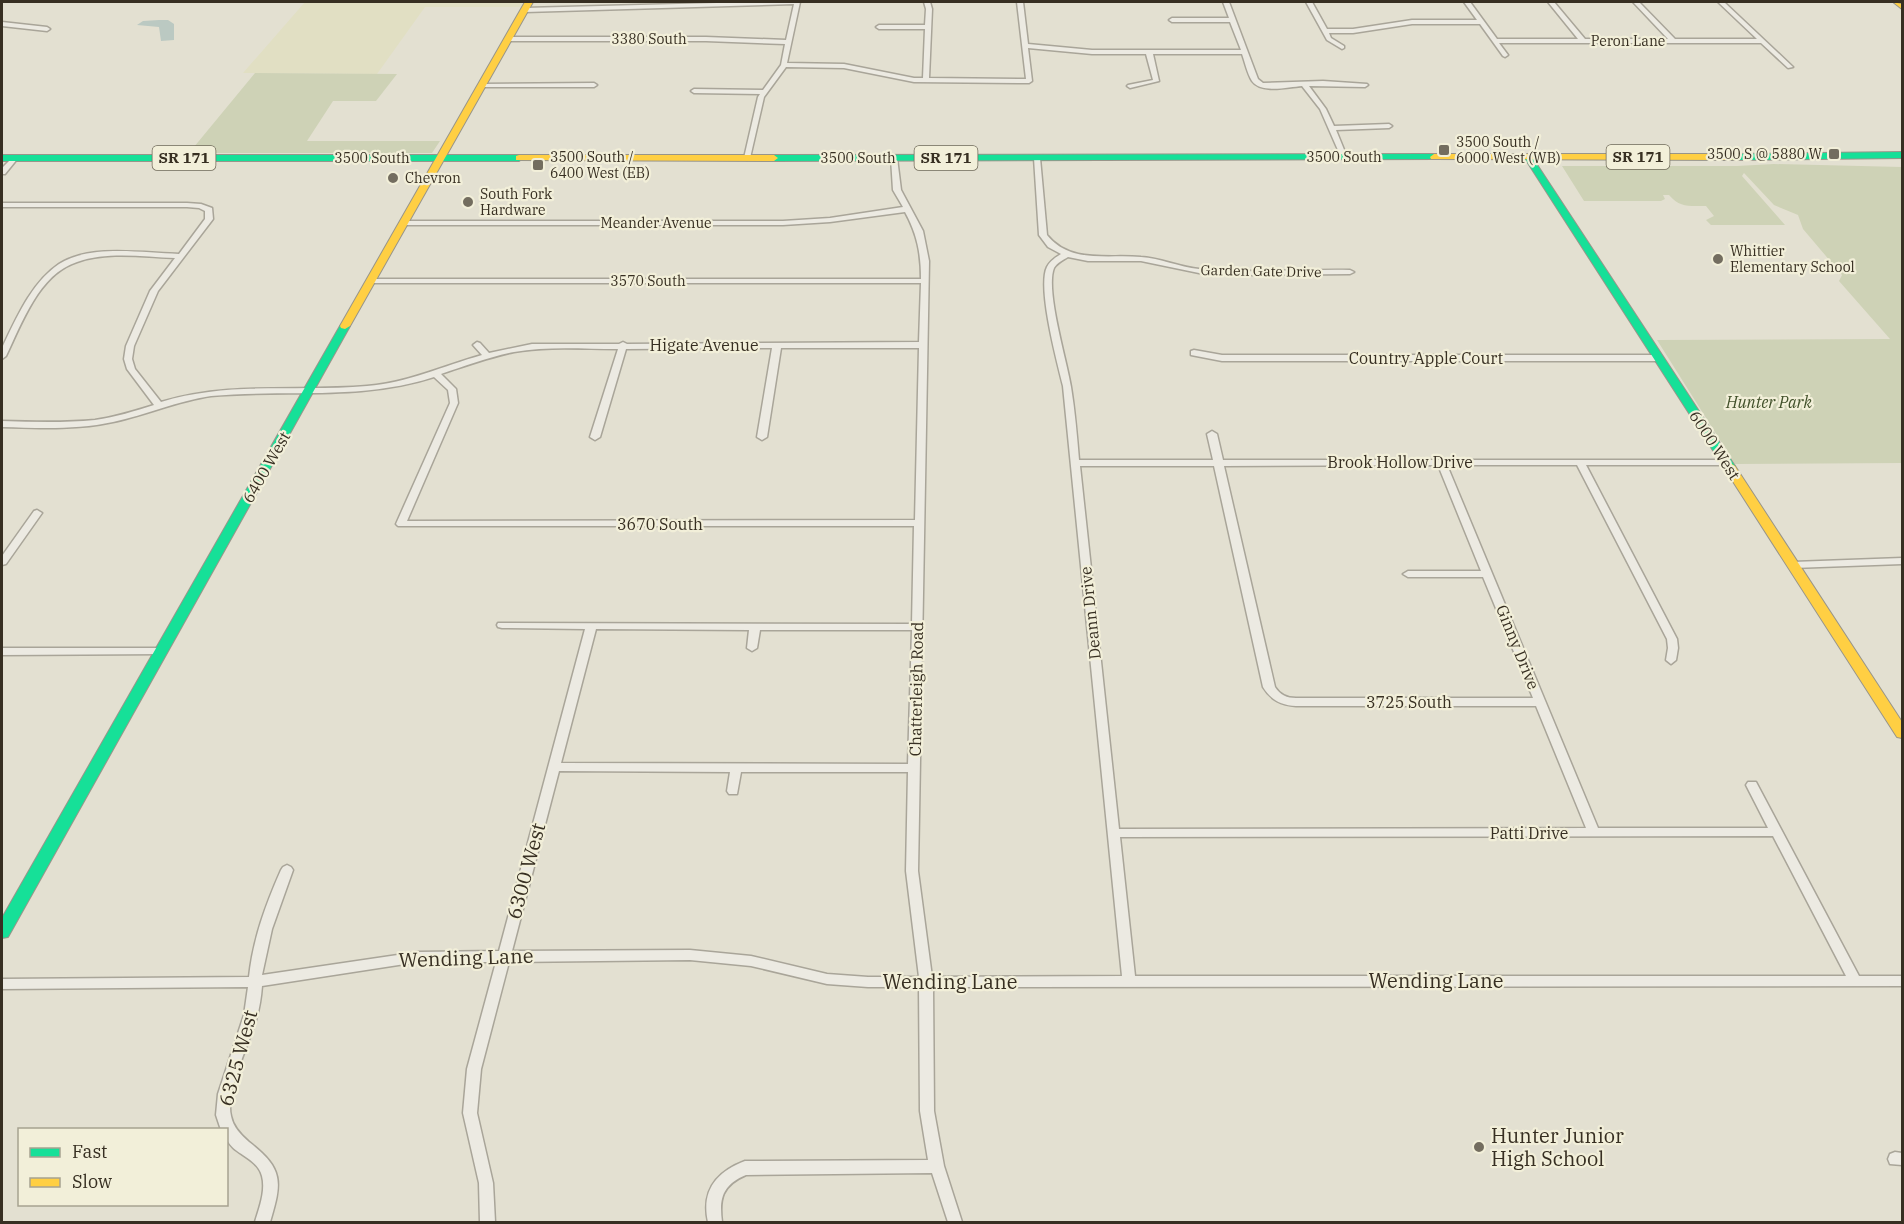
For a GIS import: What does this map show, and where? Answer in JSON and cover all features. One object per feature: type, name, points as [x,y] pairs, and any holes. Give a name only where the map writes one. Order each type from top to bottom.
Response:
[{"type":"main road","points":[[1896,2],[1902,7]]},
{"type":"main road","name":"6400 West","points":[[2,932],[527,6]]},
{"type":"main road","name":"3500 South","points":[[8,158],[1344,158],[1902,155]]},
{"type":"main road","name":"6000 West","points":[[1528,157],[1902,733]]},
{"type":"main road","name":"3500 South","points":[[1823,157],[1839,161],[1902,164]]},
{"type":"street","points":[[527,6],[797,2],[784,65],[763,92],[747,158]]},
{"type":"street","points":[[926,80],[929,9],[927,2]]},
{"type":"street","points":[[784,65],[844,66],[901,79],[1029,81],[1020,2]]},
{"type":"street","points":[[1226,2],[1258,83],[1274,86],[1365,85]]},
{"type":"street","points":[[1310,2],[1331,41],[1342,47]]},
{"type":"street","points":[[1467,2],[1505,56]]},
{"type":"street","points":[[1551,2],[1583,41]]},
{"type":"street","points":[[1636,2],[1672,41]]},
{"type":"street","points":[[1721,2],[1790,67]]},
{"type":"street","points":[[1172,20],[1232,20]]},
{"type":"street","points":[[1325,32],[1353,31],[1412,22],[1481,22]]},
{"type":"street","points":[[2,24],[47,29]]},
{"type":"street","points":[[879,27],[928,27]]},
{"type":"street","name":"3380 South","points":[[508,39],[706,39],[789,42]]},
{"type":"street","name":"Peron Lane","points":[[1494,41],[1762,41]]},
{"type":"street","points":[[1025,45],[1087,52],[1244,52]]},
{"type":"street","points":[[1130,86],[1156,81],[1149,52]]},
{"type":"street","points":[[1304,84],[1323,109],[1344,158]]},
{"type":"street","points":[[482,86],[594,85]]},
{"type":"street","points":[[694,91],[763,92]]},
{"type":"street","points":[[1331,128],[1389,126]]},
{"type":"street","points":[[2,172],[8,158]]},
{"type":"street","name":"Chatterleigh Road","points":[[894,158],[897,190],[919,231],[923,245],[924,345],[912,885],[926,982],[926,1096],[937,1166],[955,1222]]},
{"type":"street","name":"Garden Gate Drive","points":[[1037,158],[1043,235],[1051,244],[1068,254],[1091,258],[1150,260],[1201,271],[1350,272]]},
{"type":"street","points":[[2,205],[187,204],[205,207],[209,210],[210,216],[151,296],[130,346],[128,359],[136,376],[159,405]]},
{"type":"street","name":"Meander Avenue","points":[[404,224],[783,223],[837,219],[907,209]]},
{"type":"street","name":"Deann Drive","points":[[1068,254],[1055,262],[1049,277],[1056,342],[1066,386],[1129,982]]},
{"type":"street","points":[[2,356],[34,297],[57,270],[68,263],[98,256],[181,255]]},
{"type":"street","name":"3570 South","points":[[372,281],[925,281]]},
{"type":"street","points":[[477,345],[486,355]]},
{"type":"street","points":[[595,437],[623,345]]},
{"type":"street","points":[[762,437],[777,345]]},
{"type":"street","name":"Higate Avenue","points":[[2,424],[95,423],[120,418],[193,395],[220,392],[376,388],[435,374],[486,355],[543,346],[924,345]]},
{"type":"street","name":"Country Apple Court","points":[[1194,353],[1222,357],[1658,358]]},
{"type":"street","name":"3670 South","points":[[435,374],[452,389],[454,403],[401,524],[920,523]]},
{"type":"street","points":[[1212,434],[1219,463]]},
{"type":"street","name":"Ginny Drive","points":[[1441,462],[1594,832]]},
{"type":"street","points":[[1580,462],[1672,639],[1671,660]]},
{"type":"street","name":"Brook Hollow Drive","points":[[1074,463],[1726,462]]},
{"type":"street","name":"3725 South","points":[[1219,463],[1269,687],[1278,698],[1296,702],[1540,702]]},
{"type":"street","points":[[2,562],[37,513]]},
{"type":"street","points":[[1793,564],[1902,561]]},
{"type":"street","points":[[1408,574],[1487,574]]},
{"type":"street","points":[[502,625],[917,627]]},
{"type":"street","name":"6300 West","points":[[488,1222],[486,1183],[469,1101],[475,1061],[591,626]]},
{"type":"street","points":[[752,648],[755,627]]},
{"type":"street","points":[[2,652],[161,652]]},
{"type":"street","points":[[553,767],[914,768]]},
{"type":"street","points":[[733,791],[736,767]]},
{"type":"street","points":[[1752,785],[1855,981]]},
{"type":"street","name":"Patti Drive","points":[[1113,833],[1777,832]]},
{"type":"street","name":"6325 West","points":[[263,1222],[272,1189],[269,1172],[260,1157],[229,1131],[222,1107],[252,1011],[254,982],[263,934],[286,870]]},
{"type":"street","name":"Wending Lane","points":[[2,984],[254,982],[296,978],[398,959],[503,956],[710,956],[751,961],[827,978],[868,982],[1902,981]]},
{"type":"street","points":[[715,1222],[714,1196],[722,1181],[736,1171],[755,1168],[937,1166]]},
{"type":"shaded area","points":[[305,2],[524,2],[521,7],[425,7],[377,74],[243,73]]},
{"type":"shaded area","points":[[168,20],[174,24],[174,40],[161,41],[159,27],[137,25],[143,21]]},
{"type":"green space","points":[[255,73],[397,74],[376,101],[333,101],[307,141],[440,141],[432,153],[189,153]]},
{"type":"green space","name":"Hunter Park","points":[[1774,164],[1902,167],[1902,463],[1735,464],[1657,340],[1890,339],[1839,281],[1842,275],[1803,229],[1798,215],[1774,205],[1744,173],[1742,176],[1785,225],[1711,225],[1706,220],[1714,216],[1706,206],[1681,204],[1669,195],[1663,195],[1665,199],[1661,201],[1584,201],[1562,166]]},
{"type":"traffic: fast","points":[[1732,157],[1902,155]]},
{"type":"traffic: fast","points":[[774,158],[1434,157]]},
{"type":"traffic: fast","points":[[1528,157],[1729,466]]},
{"type":"traffic: fast","points":[[2,158],[519,158]]},
{"type":"traffic: fast","points":[[2,932],[345,326]]},
{"type":"traffic: slow","points":[[345,326],[529,2]]},
{"type":"traffic: slow","points":[[1896,2],[1902,7]]},
{"type":"traffic: slow","points":[[1434,157],[1732,157]]},
{"type":"traffic: slow","points":[[519,158],[774,158]]},
{"type":"traffic: slow","points":[[1729,466],[1902,733]]},
{"type":"place","name":"3500 South / 6000 West (WB)","points":[[1444,150]]},
{"type":"place","name":"3500 S @ 5880 W","points":[[1834,154]]},
{"type":"place","name":"3500 South / 6400 West (EB)","points":[[538,165]]},
{"type":"place","name":"Chevron","points":[[393,178]]},
{"type":"place","name":"South Fork Hardware","points":[[468,202]]},
{"type":"place","name":"Whittier Elementary School","points":[[1718,259]]},
{"type":"place","name":"Hunter Junior High School","points":[[1479,1147]]}]
